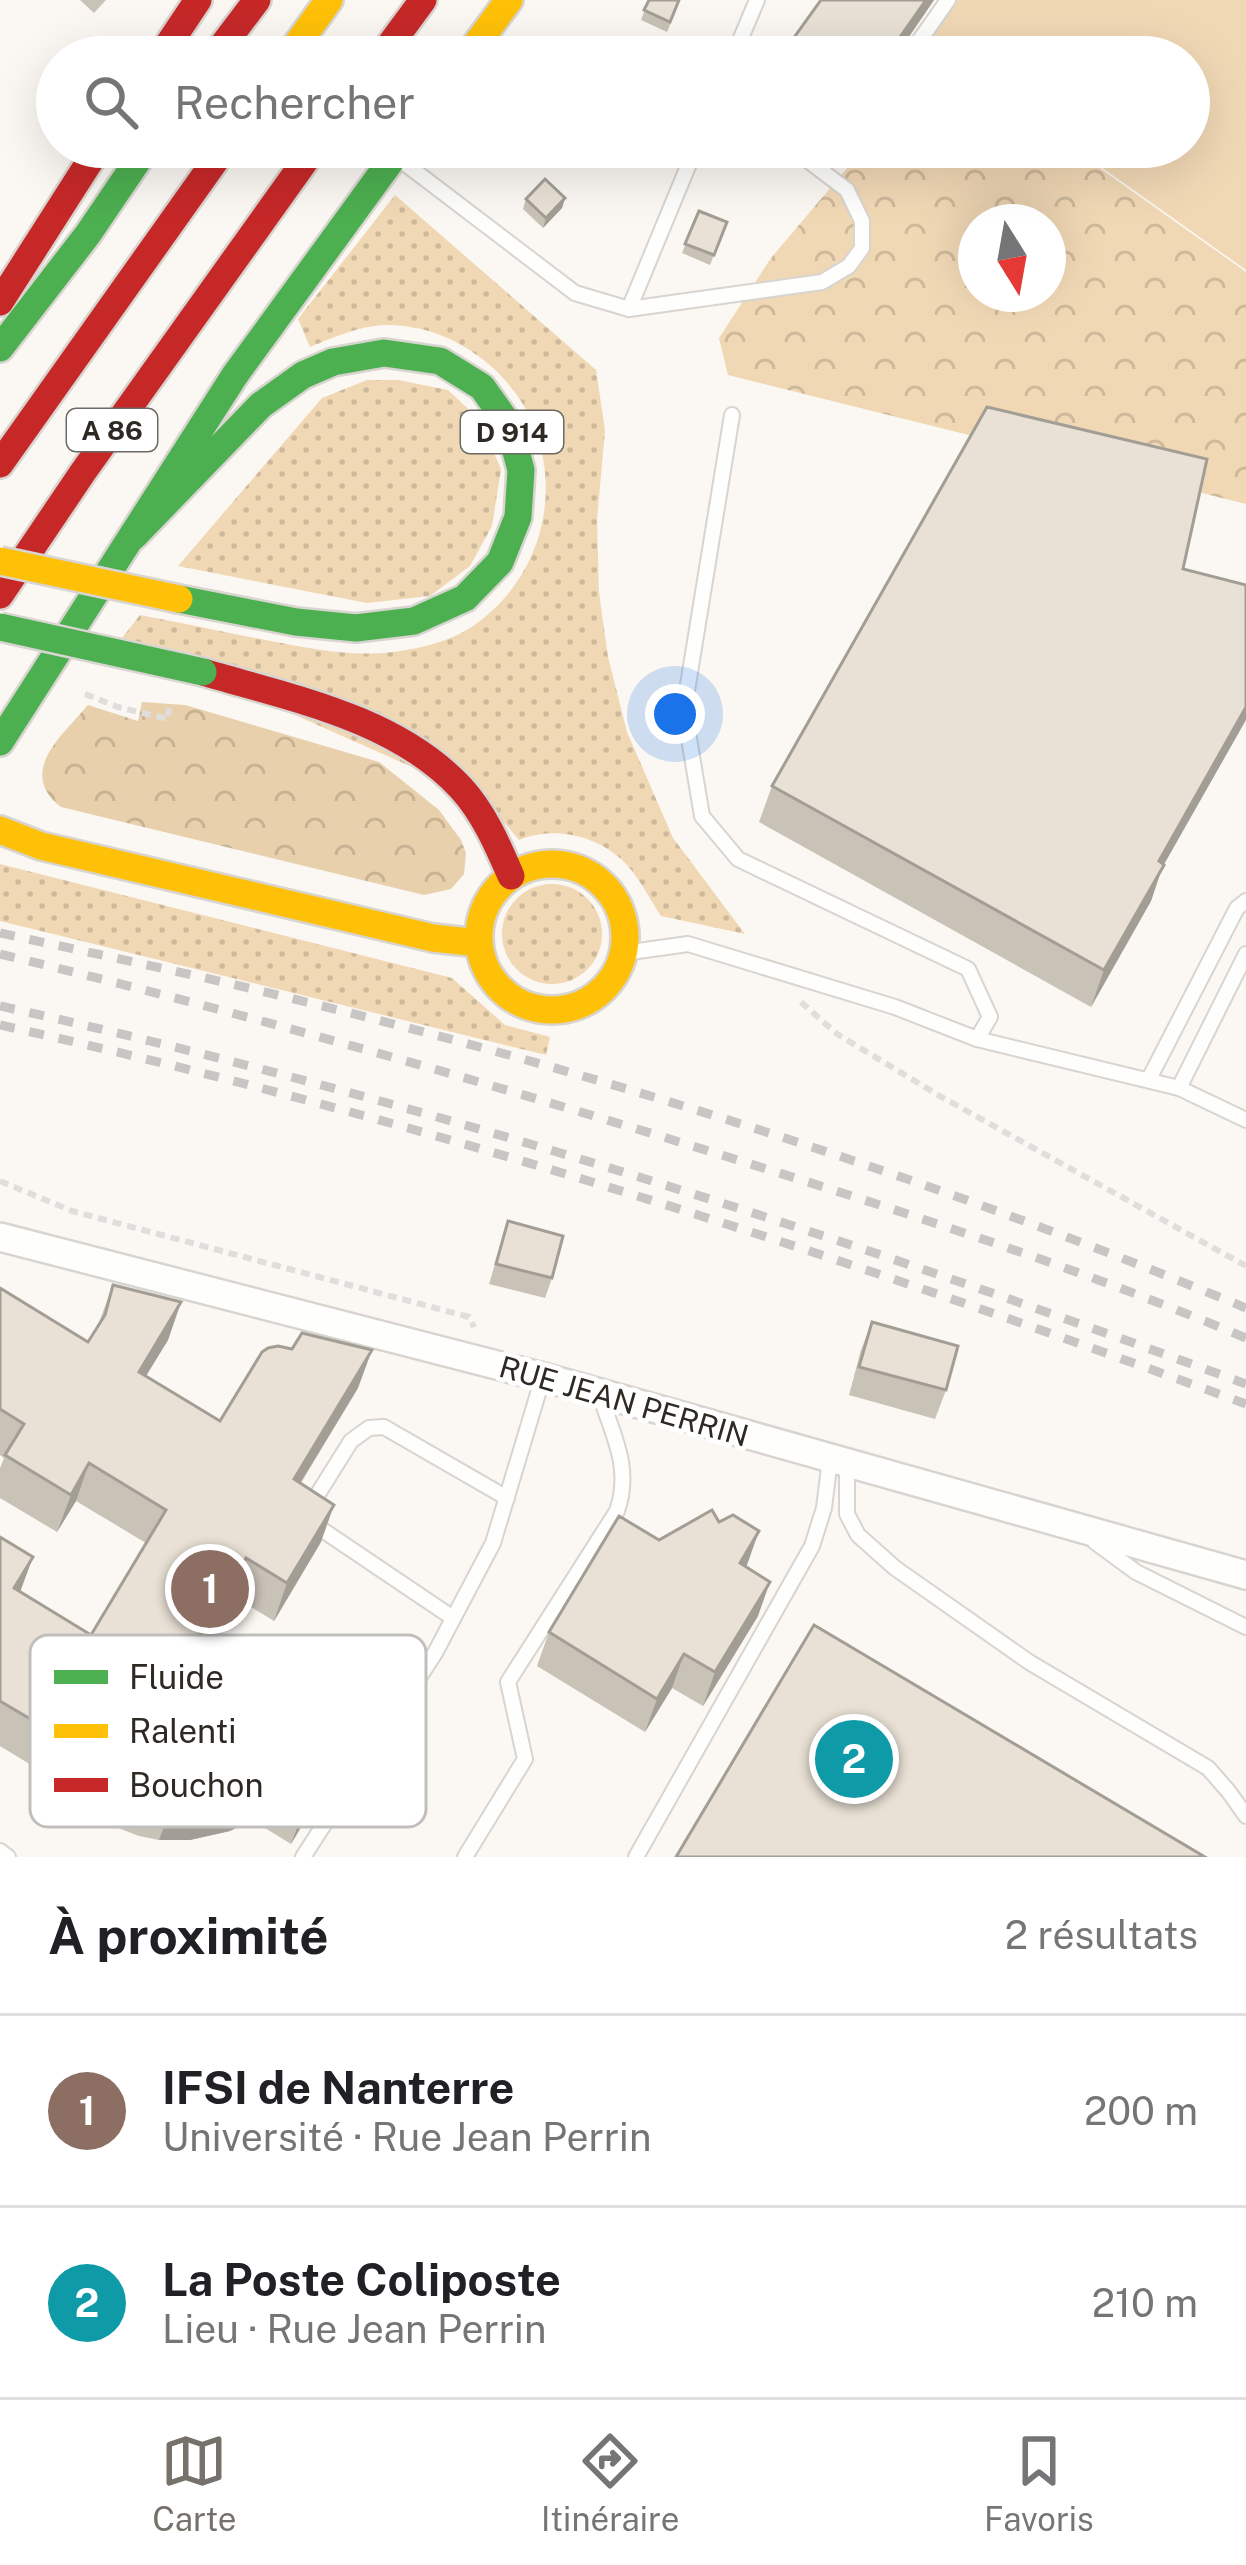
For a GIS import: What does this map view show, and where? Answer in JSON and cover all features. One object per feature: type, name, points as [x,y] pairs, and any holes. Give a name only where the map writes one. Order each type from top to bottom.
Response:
[{"type":"main road","points":[[174,36],[198,0]]},
{"type":"main road","points":[[230,36],[257,0]]},
{"type":"main road","points":[[303,36],[328,0]]},
{"type":"main road","points":[[396,36],[423,0]]},
{"type":"main road","points":[[482,36],[509,0]]},
{"type":"main road","points":[[0,302],[86,168]]},
{"type":"main road","points":[[0,348],[133,168]]},
{"type":"main road","name":"A 86","points":[[0,464],[210,168]]},
{"type":"main road","name":"A 86","points":[[0,595],[299,168]]},
{"type":"main road","points":[[0,742],[235,374],[386,168]]},
{"type":"main road","points":[[144,432],[230,308],[226,267]]},
{"type":"main road","name":"D 914","points":[[0,561],[311,623],[366,627],[413,621],[473,593],[496,569],[520,520],[523,466],[502,411],[481,384],[429,358],[402,352],[370,353],[340,359],[283,386],[134,536]]},
{"type":"main road","points":[[0,650],[69,546]]},
{"type":"main road","points":[[0,627],[203,673],[343,715],[393,739],[429,760],[460,787],[497,844],[511,876]]},
{"type":"main road","points":[[0,830],[41,846],[433,938],[478,943]]},
{"type":"main road","points":[[558,863],[583,870],[603,884],[618,904],[625,928],[624,952],[614,977],[596,996],[573,1008],[547,1010],[521,1004],[500,989],[485,968],[478,943],[479,923],[485,905],[511,876],[533,866],[558,863]]},
{"type":"street","name":"RUE JEAN PERRIN","points":[[0,1238],[543,1377],[1246,1575]]},
{"type":"lane","points":[[742,36],[757,0]]},
{"type":"lane","points":[[923,36],[948,0]]},
{"type":"lane","points":[[418,168],[575,292],[629,309],[821,282],[849,266],[862,248],[862,221],[847,190],[819,168]]},
{"type":"lane","points":[[629,309],[687,168]]},
{"type":"lane","points":[[732,415],[684,710],[702,816],[739,860],[968,969],[990,1017],[977,1039]]},
{"type":"lane","points":[[1149,1079],[1237,908],[1246,901]]},
{"type":"lane","points":[[624,952],[688,944],[895,1007],[977,1039],[1179,1088],[1246,1120]]},
{"type":"lane","points":[[1179,1088],[1246,954]]},
{"type":"lane","points":[[426,1667],[494,1544],[543,1377]]},
{"type":"lane","points":[[464,1857],[525,1759],[508,1682],[617,1511],[624,1491],[624,1472],[599,1393]]},
{"type":"lane","points":[[453,1618],[324,1531],[313,1520],[316,1497],[351,1441],[369,1428],[384,1427],[507,1498]]},
{"type":"lane","points":[[839,1461],[847,1514],[858,1535],[895,1568],[1029,1662],[1208,1768],[1246,1816]]},
{"type":"lane","points":[[636,1857],[812,1546],[839,1461]]},
{"type":"lane","points":[[1076,1528],[1136,1572],[1246,1627]]},
{"type":"lane","points":[[304,1857],[323,1827]]},
{"type":"lane","points":[[0,1851],[8,1857]]},
{"type":"path","points":[[86,694],[168,718],[170,708],[156,705]]},
{"type":"path","points":[[770,968],[836,1034],[1246,1266]]},
{"type":"path","points":[[0,1181],[72,1211],[469,1317],[491,1364]]},
{"type":"green space","points":[[954,0],[1246,0],[1246,270],[1103,168],[1210,168],[1210,36],[929,36]]},
{"type":"green space","points":[[847,168],[1100,168],[1246,272],[1246,504],[728,375],[719,338],[771,258]]},
{"type":"green space","points":[[395,195],[596,370],[605,430],[597,520],[599,593],[608,657],[627,732],[673,838],[745,934],[661,916],[638,878],[610,850],[585,838],[558,833],[519,840],[484,799],[122,638],[140,615],[324,650],[368,654],[405,650],[470,628],[502,601],[525,569],[539,534],[546,496],[543,457],[531,421],[511,387],[481,358],[438,334],[378,326],[310,347],[298,319]]},
{"type":"green space","points":[[367,380],[398,380],[448,390],[479,419],[501,469],[492,526],[470,566],[430,596],[367,603],[178,566],[322,398]]},
{"type":"green space","points":[[142,702],[185,705],[379,762],[439,810],[461,840],[466,853],[464,874],[451,889],[424,895],[61,807],[43,781],[43,767],[57,741],[88,705],[138,721]]},
{"type":"green space","points":[[0,864],[452,978],[505,1025],[550,1037],[546,1055],[0,921]]},
{"type":"green space","points":[[552,884],[571,887],[588,898],[599,915],[599,953],[588,970],[571,981],[552,984],[533,981],[516,970],[505,953],[502,934],[505,915],[516,898],[533,887]]},
{"type":"building","points":[[649,0],[679,0],[670,22],[644,10]]},
{"type":"building","points":[[821,0],[926,0],[901,36],[795,36]]},
{"type":"building","points":[[545,179],[565,198],[546,218],[526,199]]},
{"type":"building","points":[[699,211],[727,222],[714,255],[685,244]]},
{"type":"building","points":[[987,407],[1207,459],[1183,569],[1246,585],[1246,707],[1104,970],[772,786]]},
{"type":"building","points":[[508,1221],[563,1236],[552,1278],[496,1264]]},
{"type":"building","points":[[113,1285],[181,1302],[139,1372],[220,1421],[268,1348],[292,1349],[302,1333],[372,1350],[294,1479],[334,1505],[287,1583],[246,1558],[199,1635],[91,1635],[166,1510],[89,1463],[71,1495],[5,1455],[24,1424],[0,1409],[0,1288],[88,1342],[105,1315]]},
{"type":"building","points":[[872,1322],[958,1346],[946,1390],[859,1367]]},
{"type":"building","points":[[712,1510],[719,1522],[733,1515],[759,1531],[740,1563],[770,1582],[715,1672],[684,1654],[657,1699],[549,1632],[619,1516],[659,1540]]},
{"type":"building","points":[[0,1537],[33,1557],[14,1588],[91,1635],[30,1635],[30,1719],[0,1701]]},
{"type":"building","points":[[814,1625],[1205,1857],[676,1857]]},
{"type":"railway","points":[[0,933],[302,1001],[662,1099],[898,1176],[1246,1308]]},
{"type":"railway","points":[[0,954],[358,1047],[712,1152],[1048,1262],[1246,1338]]},
{"type":"railway","points":[[0,1006],[316,1084],[629,1174],[939,1275],[1246,1384]]},
{"type":"railway","points":[[0,1025],[316,1103],[629,1194],[939,1295],[1246,1404]]},
{"type":"traffic: fast","points":[[0,348],[133,168]]},
{"type":"traffic: fast","points":[[0,742],[235,375],[386,168]]},
{"type":"traffic: fast","points":[[134,536],[261,405],[303,375],[333,362],[384,353],[440,361],[482,387],[509,425],[521,470],[518,517],[500,562],[465,598],[414,621],[356,628],[296,622],[179,599]]},
{"type":"traffic: fast","points":[[0,627],[203,672]]},
{"type":"traffic: slow","points":[[303,36],[329,0]]},
{"type":"traffic: slow","points":[[482,36],[509,0]]},
{"type":"traffic: slow","points":[[0,561],[179,599]]},
{"type":"traffic: slow","points":[[0,830],[41,846],[433,938],[478,943]]},
{"type":"traffic: slow","points":[[552,864],[580,869],[604,885],[620,909],[625,937],[620,965],[604,989],[580,1005],[552,1010],[524,1005],[500,989],[484,965],[479,937],[484,909],[500,885],[524,869],[552,864]]},
{"type":"traffic: jam","points":[[174,36],[198,0]]},
{"type":"traffic: jam","points":[[230,36],[257,0]]},
{"type":"traffic: jam","points":[[396,36],[423,0]]},
{"type":"traffic: jam","points":[[0,302],[86,168]]},
{"type":"traffic: jam","points":[[0,464],[210,168]]},
{"type":"traffic: jam","points":[[0,595],[300,168]]},
{"type":"traffic: jam","points":[[203,672],[341,714],[406,744],[435,764],[469,798],[511,876]]},
{"type":"place","name":"IFSI de Nanterre","points":[[210,1589]]},
{"type":"place","name":"La Poste Coliposte","points":[[854,1759]]}]
